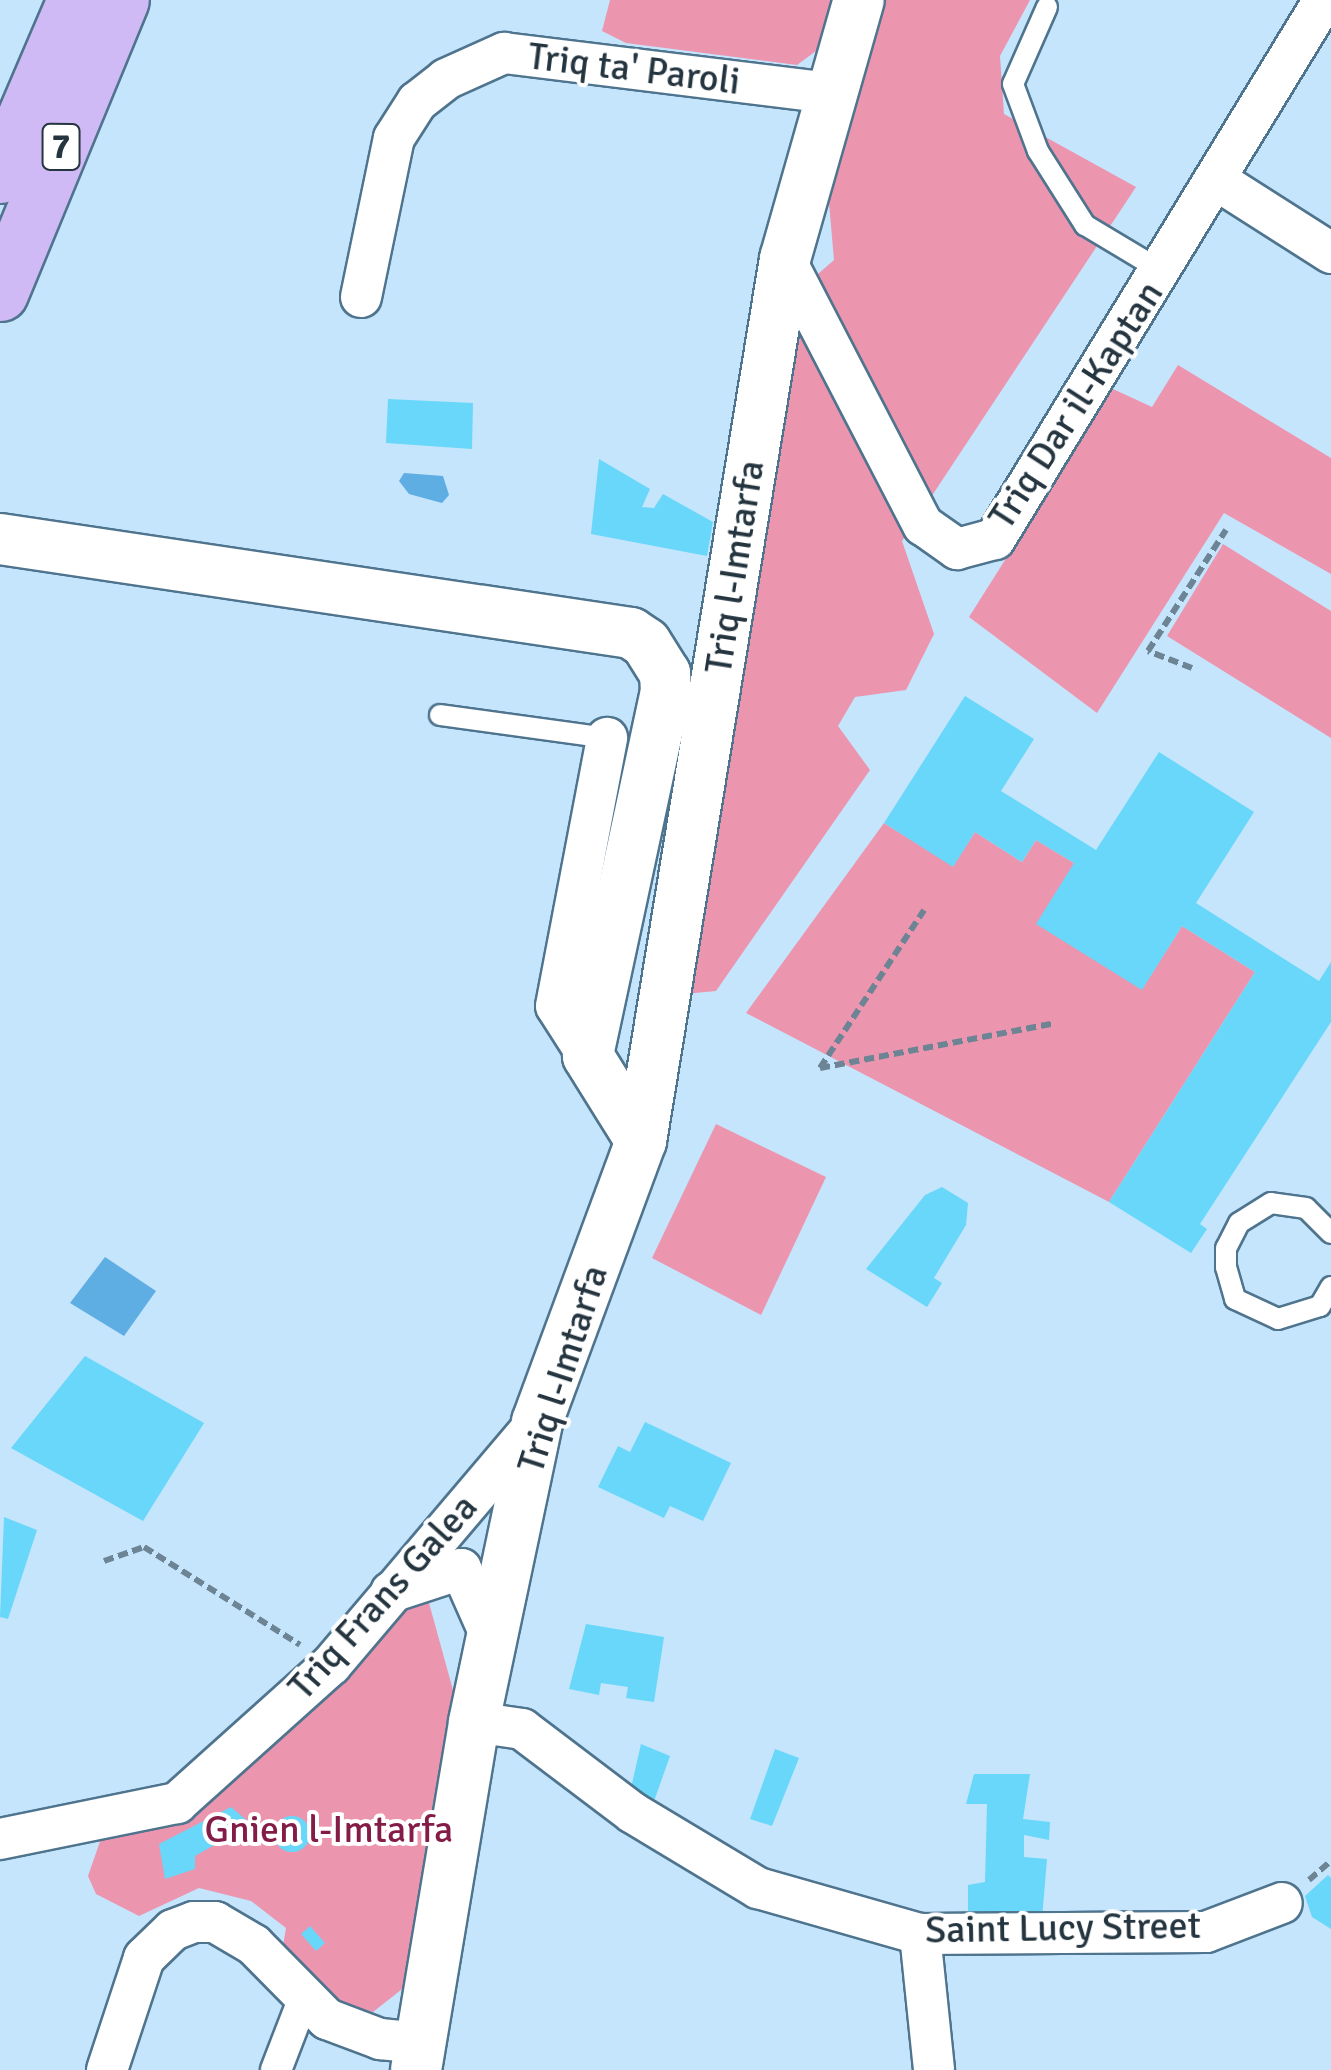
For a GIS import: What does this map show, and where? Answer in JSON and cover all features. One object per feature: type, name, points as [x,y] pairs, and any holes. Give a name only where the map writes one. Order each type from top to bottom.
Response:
[{"type":"highway","name":"7","points":[[0,175],[74,0]]},
{"type":"highway","name":"7","points":[[0,294],[121,0]]},
{"type":"street","name":"Triq l-Imtarfa","points":[[419,2057],[474,1722],[537,1422],[642,1141],[786,259],[829,93],[859,0]]},
{"type":"street","name":"Triq Dar il-Kaptan","points":[[786,259],[923,525],[958,549],[995,539],[1218,181],[1324,0]]},
{"type":"street","name":"Triq ta' Paroli","points":[[362,297],[394,138],[416,102],[446,79],[504,52],[829,93]]},
{"type":"street","points":[[1218,181],[1331,253]]},
{"type":"street","name":"Triq l-Imtarfa","points":[[0,539],[630,633],[646,643],[665,674],[666,690],[588,1056]]},
{"type":"street","points":[[607,738],[556,1006],[642,1141]]},
{"type":"street","name":"Triq Frans Galea","points":[[0,1838],[177,1804],[330,1664],[537,1422]]},
{"type":"street","points":[[446,1528],[512,1544]]},
{"type":"street","points":[[391,1592],[461,1569],[492,1639]]},
{"type":"street","name":"Saint Lucy Street","points":[[474,1722],[522,1730],[634,1813],[758,1888],[920,1934],[1206,1932],[1282,1903]]},
{"type":"street","points":[[106,2070],[144,1958],[173,1930],[194,1922],[215,1922],[254,1945],[303,2000],[327,2020],[419,2057]]},
{"type":"street","points":[[920,1934],[934,2070]]},
{"type":"street","points":[[276,2070],[303,2000]]},
{"type":"lane","points":[[1047,7],[1013,84],[1038,152],[1085,226],[1162,271]]},
{"type":"lane","points":[[440,715],[607,738]]},
{"type":"lane","points":[[1331,1233],[1306,1208],[1272,1203],[1239,1222],[1226,1248],[1226,1268],[1234,1299],[1278,1318],[1320,1306],[1331,1287]]},
{"type":"path","points":[[1192,668],[1148,651],[1226,530]]},
{"type":"path","points":[[924,910],[820,1068],[1055,1022]]},
{"type":"path","points":[[104,1560],[144,1546],[330,1664]]},
{"type":"green space","points":[[610,0],[833,0],[816,51],[797,65],[626,43],[602,31]]},
{"type":"green space","points":[[882,0],[1030,0],[1000,56],[1004,114],[1136,187],[902,541],[934,634],[906,690],[855,697],[838,726],[870,770],[716,991],[684,994],[787,301],[834,260],[829,203],[840,122]]},
{"type":"green space","points":[[1178,365],[1331,458],[1331,574],[1224,513],[1097,713],[969,617],[1113,389],[1152,407]]},
{"type":"green space","points":[[1223,544],[1331,611],[1331,738],[1167,636]]},
{"type":"green space","points":[[884,823],[953,866],[975,832],[1022,862],[1036,840],[1074,863],[1142,989],[1182,926],[1255,972],[1109,1202],[746,1013]]},
{"type":"green space","points":[[716,1124],[826,1177],[761,1315],[652,1258]]},
{"type":"green space","name":"Gnien l-Imtarfa","points":[[426,1592],[456,1701],[411,1982],[373,2012],[317,1996],[282,1951],[286,1928],[251,1901],[199,1888],[139,1916],[96,1894],[88,1876],[104,1830],[189,1820]]},
{"type":"water","points":[[404,473],[443,476],[449,495],[442,503],[409,494],[399,481]]},
{"type":"water","points":[[105,1257],[156,1291],[124,1336],[70,1303]]},
{"type":"building","points":[[388,399],[473,403],[472,449],[386,443]]},
{"type":"building","points":[[599,459],[650,489],[642,507],[654,508],[663,494],[713,522],[707,556],[591,534]]},
{"type":"building","points":[[965,696],[1034,739],[1001,791],[1096,850],[1159,752],[1254,812],[1196,903],[1319,981],[1331,962],[1331,1022],[1200,1224],[1207,1229],[1191,1253],[1109,1202],[1255,972],[1182,926],[1142,990],[1036,924],[1074,863],[1036,840],[1022,862],[975,832],[953,867],[884,823]]},
{"type":"building","points":[[942,1187],[968,1203],[966,1225],[934,1278],[942,1283],[927,1307],[866,1269],[925,1195]]},
{"type":"building","points":[[85,1356],[204,1423],[143,1521],[11,1448]]},
{"type":"building","points":[[645,1422],[731,1463],[703,1521],[670,1506],[664,1518],[598,1487],[618,1446],[630,1452]]},
{"type":"building","points":[[4,1517],[37,1530],[8,1619],[0,1617]]},
{"type":"building","points":[[586,1624],[664,1637],[654,1702],[626,1698],[628,1687],[601,1683],[599,1695],[569,1689]]},
{"type":"building","points":[[641,1744],[670,1756],[653,1804],[631,1788]]},
{"type":"building","points":[[775,1749],[799,1758],[772,1826],[750,1819]]},
{"type":"building","points":[[974,1774],[1030,1774],[1023,1819],[1050,1822],[1049,1840],[1024,1835],[1024,1857],[1047,1859],[1042,1919],[968,1916],[968,1885],[985,1882],[987,1804],[966,1804]]},
{"type":"building","points":[[231,1807],[251,1824],[195,1856],[195,1869],[165,1879],[159,1844]]},
{"type":"building","points":[[292,1816],[305,1821],[310,1834],[305,1847],[292,1852],[279,1847],[274,1834],[279,1821]]},
{"type":"building","points":[[1328,1875],[1331,1929],[1312,1917],[1305,1896]]},
{"type":"building","points":[[310,1926],[325,1943],[316,1951],[301,1934]]}]
